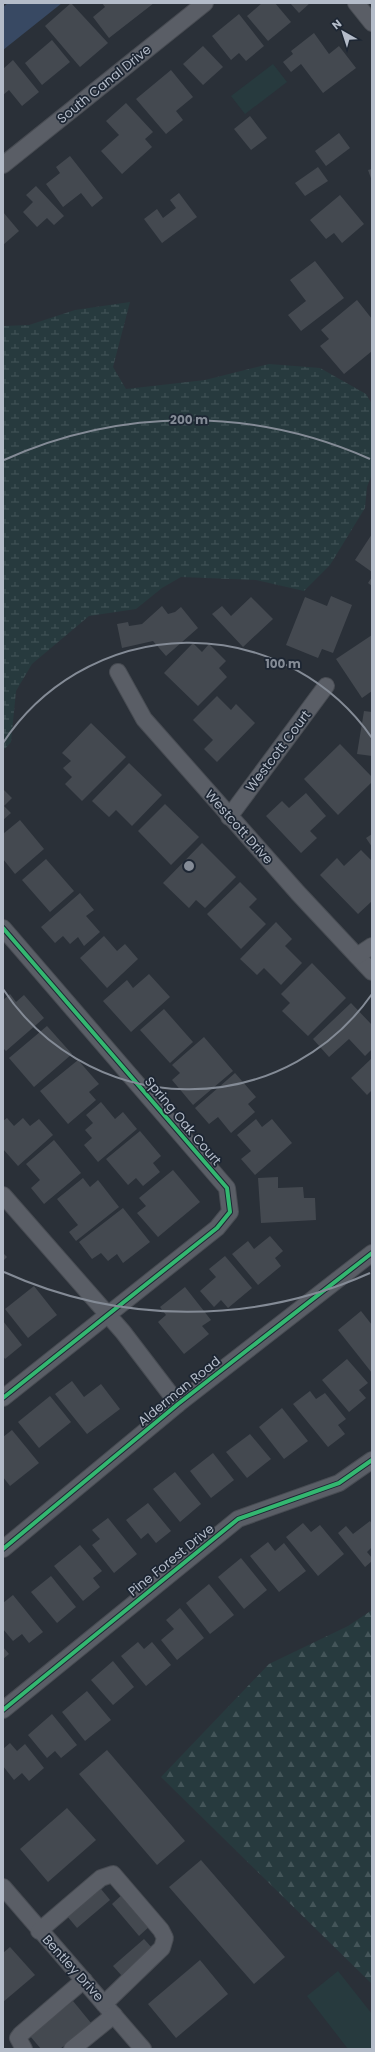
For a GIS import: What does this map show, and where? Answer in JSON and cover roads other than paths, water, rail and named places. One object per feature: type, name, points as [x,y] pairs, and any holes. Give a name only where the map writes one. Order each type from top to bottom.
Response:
[{"type":"street","name":"South Canal Drive","points":[[3,165],[205,3]]},
{"type":"street","points":[[356,3],[372,24]]},
{"type":"street","name":"Westcott Drive","points":[[118,672],[144,719],[229,817],[372,972]]},
{"type":"street","name":"Westcott Court","points":[[229,817],[326,686]]},
{"type":"street","name":"Spring Oak Court","points":[[3,928],[227,1188],[230,1212],[221,1224],[3,1398]]},
{"type":"street","points":[[358,956],[372,946]]},
{"type":"street","points":[[3,1195],[123,1332],[178,1404]]},
{"type":"street","name":"Alderman Road","points":[[3,1549],[178,1404],[372,1253]]},
{"type":"street","name":"Pine Forest Drive","points":[[3,1710],[238,1519],[339,1483],[372,1460]]},
{"type":"street","points":[[39,1930],[101,1878],[113,1874],[161,1930],[165,1938],[162,1948],[72,2049]]},
{"type":"street","name":"Bentley Drive","points":[[3,1887],[143,2049]]},
{"type":"street","points":[[24,2049],[18,2038],[21,2034],[84,1980]]},
{"type":"water","points":[[8,3],[62,3],[3,50],[3,7]]}]
